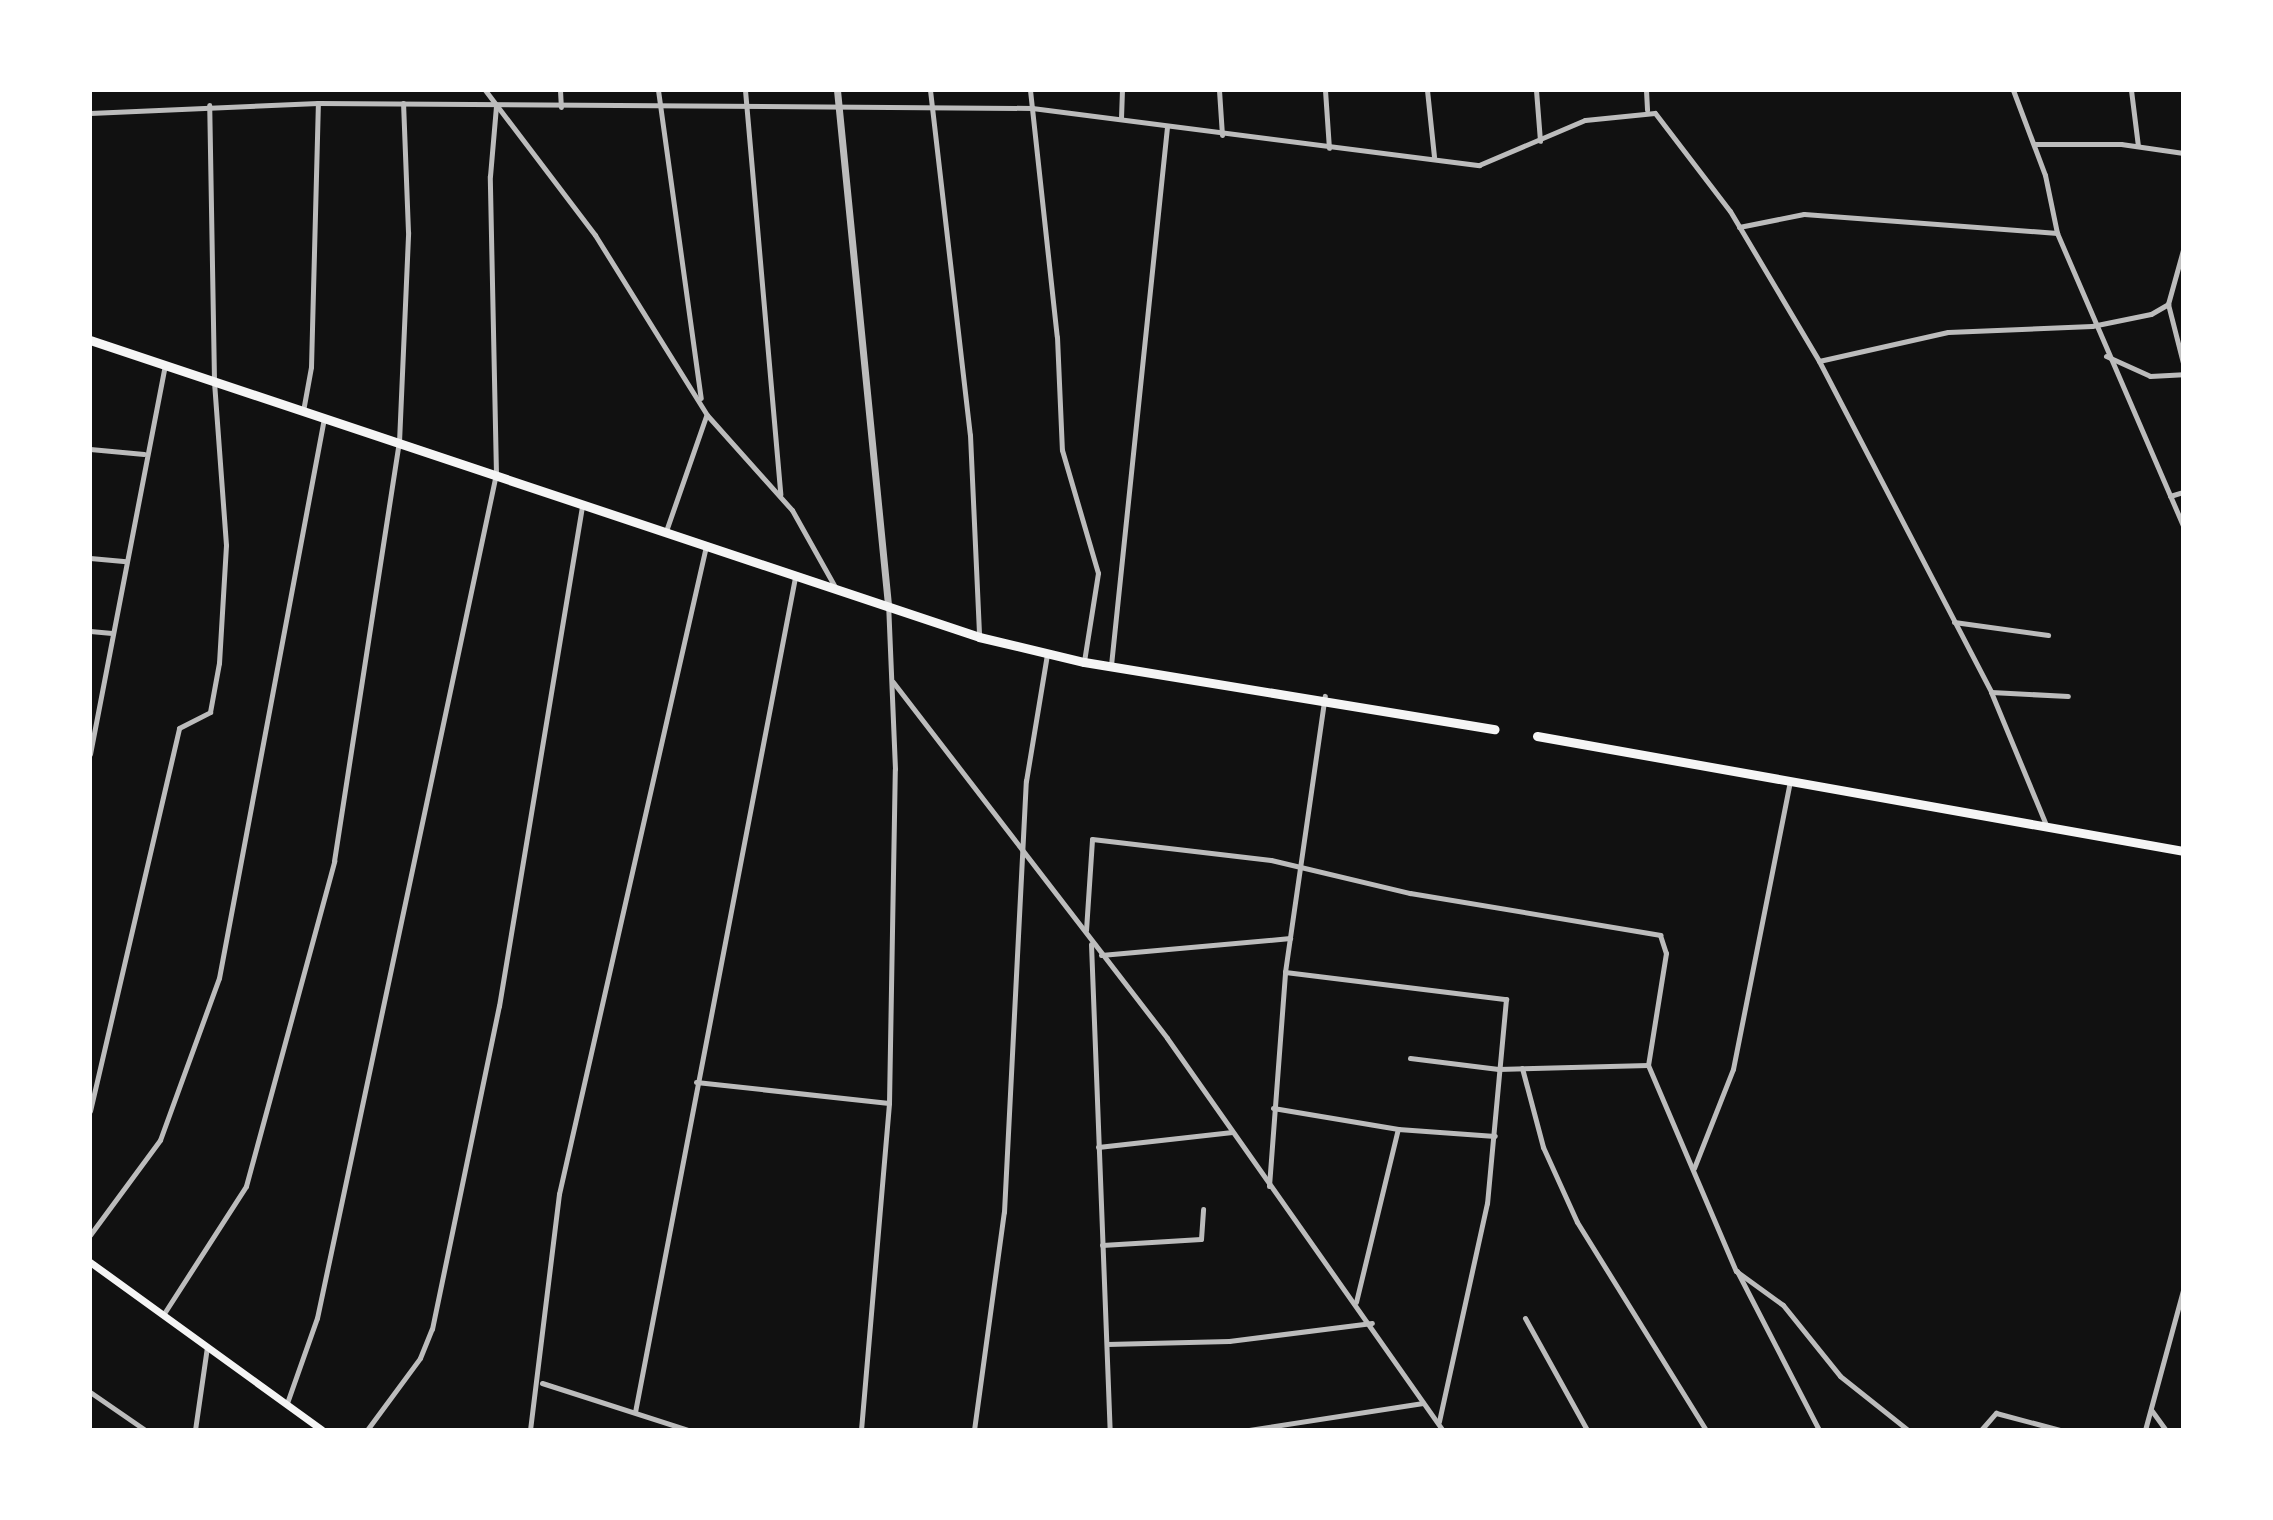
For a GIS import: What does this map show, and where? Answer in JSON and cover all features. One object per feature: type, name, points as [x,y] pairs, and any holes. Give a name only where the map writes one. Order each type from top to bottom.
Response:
[{"type":"highway","points":[[90,340],[979,637],[1084,662],[1325,696],[1495,729]]},
{"type":"highway","points":[[1537,736],[2183,851]]},
{"type":"main road","points":[[90,1262],[322,1430]]},
{"type":"street","points":[[485,90],[595,235],[707,415],[780,494],[836,590]]},
{"type":"street","points":[[560,90],[561,107]]},
{"type":"street","points":[[658,90],[701,403]]},
{"type":"street","points":[[745,90],[780,494]]},
{"type":"street","points":[[837,90],[893,682],[889,1103],[861,1430]]},
{"type":"street","points":[[930,90],[970,435],[979,637]]},
{"type":"street","points":[[1030,90],[1057,337],[1062,450],[1098,573],[1084,662]]},
{"type":"street","points":[[1121,118],[1122,90]]},
{"type":"street","points":[[1219,90],[1222,135]]},
{"type":"street","points":[[1325,90],[1329,148]]},
{"type":"street","points":[[1427,90],[1434,157]]},
{"type":"street","points":[[1536,90],[1540,141]]},
{"type":"street","points":[[1646,90],[1647,110]]},
{"type":"street","points":[[2013,90],[2034,144],[2057,233],[2092,326],[2183,526]]},
{"type":"street","points":[[2131,90],[2138,146]]},
{"type":"street","points":[[303,411],[313,339],[318,103]]},
{"type":"street","points":[[90,113],[209,105],[318,103],[747,107],[840,111],[1032,108],[1121,118],[1222,135],[1434,157],[1479,165],[1585,120],[1647,110],[1673,126],[1739,227],[1819,361],[1991,692],[2047,827]]},
{"type":"street","points":[[162,1316],[246,1186],[317,937],[399,442],[408,232],[403,103]]},
{"type":"street","points":[[90,1111],[179,728],[210,712],[219,663],[226,545],[214,380],[209,105]]},
{"type":"street","points":[[287,1403],[317,1318],[496,474],[490,150],[496,106]]},
{"type":"street","points":[[1111,665],[1167,127]]},
{"type":"street","points":[[2034,144],[2138,146],[2183,153]]},
{"type":"street","points":[[1739,227],[1804,214],[2057,233]]},
{"type":"street","points":[[2183,250],[2168,304],[2183,363]]},
{"type":"street","points":[[1819,361],[1948,332],[2092,326],[2168,304]]},
{"type":"street","points":[[2106,356],[2150,376],[2183,374]]},
{"type":"street","points":[[90,754],[93,719],[126,561],[144,454],[165,363]]},
{"type":"street","points":[[666,532],[707,415]]},
{"type":"street","points":[[90,1235],[160,1140],[219,978],[324,418]]},
{"type":"street","points":[[90,449],[144,454]]},
{"type":"street","points":[[2170,496],[2183,492]]},
{"type":"street","points":[[367,1430],[420,1358],[432,1329],[499,1006],[582,505]]},
{"type":"street","points":[[530,1430],[542,1383],[559,1194],[706,546]]},
{"type":"street","points":[[90,558],[126,561]]},
{"type":"street","points":[[635,1412],[795,577]]},
{"type":"street","points":[[1953,622],[2048,635]]},
{"type":"street","points":[[90,631],[112,633]]},
{"type":"street","points":[[974,1430],[1004,1212],[1023,849],[1047,654]]},
{"type":"street","points":[[893,682],[1086,930],[1091,944],[1110,1430]]},
{"type":"street","points":[[1991,692],[2068,696]]},
{"type":"street","points":[[1269,1186],[1285,972],[1303,866],[1325,696]]},
{"type":"street","points":[[1694,1169],[1733,1069],[1790,781]]},
{"type":"street","points":[[1086,930],[1092,839],[1303,866],[1396,890],[1660,935],[1666,953],[1648,1065],[1736,1271],[1819,1430]]},
{"type":"street","points":[[1101,955],[1290,938]]},
{"type":"street","points":[[1091,944],[1372,1323],[1443,1430]]},
{"type":"street","points":[[1285,972],[1506,999],[1495,1136],[1439,1423]]},
{"type":"street","points":[[1410,1058],[1498,1069],[1648,1065]]},
{"type":"street","points":[[1522,1068],[1543,1147],[1577,1222],[1706,1430]]},
{"type":"street","points":[[696,1082],[889,1103]]},
{"type":"street","points":[[1273,1108],[1398,1129],[1495,1136]]},
{"type":"street","points":[[1356,1302],[1398,1129]]},
{"type":"street","points":[[1098,1147],[1233,1132]]},
{"type":"street","points":[[1102,1245],[1201,1239],[1203,1209]]},
{"type":"street","points":[[1736,1271],[1783,1305],[1840,1376],[1908,1430]]},
{"type":"street","points":[[2145,1430],[2183,1290]]},
{"type":"street","points":[[1525,1318],[1587,1430]]},
{"type":"street","points":[[1107,1344],[1229,1341],[1372,1323]]},
{"type":"street","points":[[195,1430],[207,1347]]},
{"type":"street","points":[[542,1383],[688,1430]]},
{"type":"street","points":[[90,1392],[145,1430]]},
{"type":"street","points":[[1249,1430],[1423,1403]]},
{"type":"street","points":[[2152,1410],[2166,1430]]},
{"type":"street","points":[[1981,1430],[1996,1413],[2060,1430]]}]
